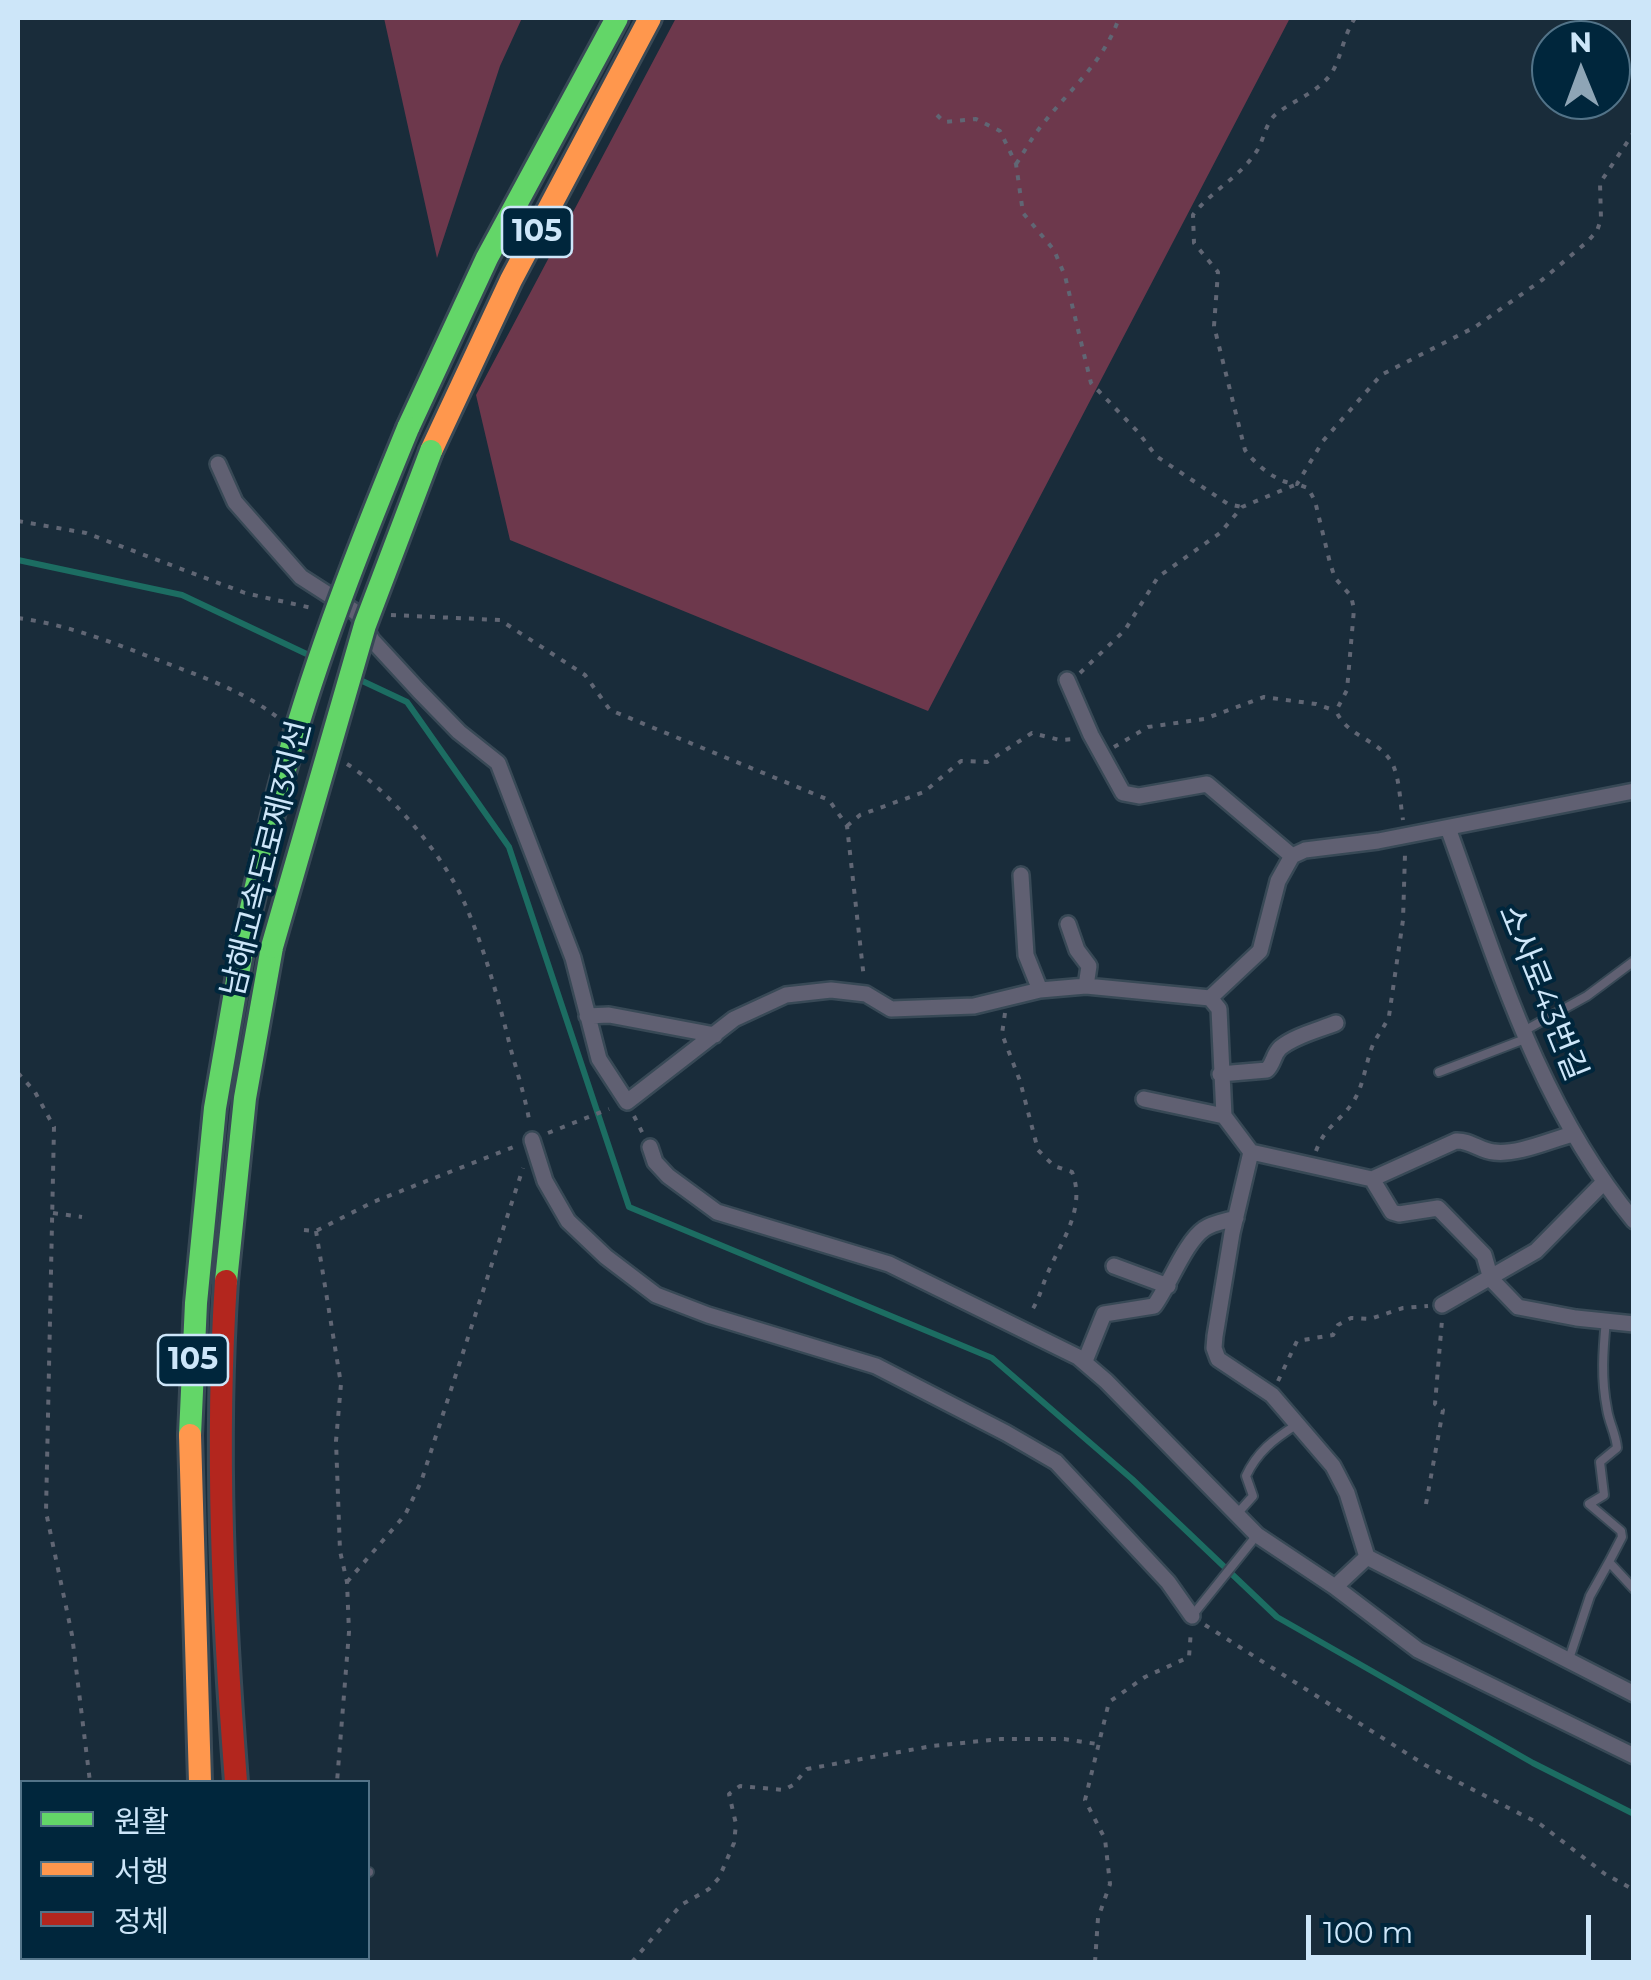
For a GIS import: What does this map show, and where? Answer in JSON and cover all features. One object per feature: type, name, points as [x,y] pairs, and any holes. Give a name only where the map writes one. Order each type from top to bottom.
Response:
[{"type":"highway","name":"남해고속도로제3지선","points":[[200,1780],[190,1434],[192,1378],[215,1108],[244,940],[281,782],[361,542],[408,428],[487,258],[617,18]]},
{"type":"highway","name":"남해고속도로제3지선","points":[[236,1780],[223,1578],[220,1402],[228,1256],[242,1118],[272,947],[365,626],[431,451],[511,280],[650,18]]},
{"type":"street","points":[[218,464],[235,502],[301,577],[357,613],[372,640],[418,692],[498,763],[573,958],[599,1059],[627,1102],[734,1019],[786,995],[830,990],[866,994],[891,1008],[974,1006],[1040,990],[1086,986],[1210,998],[1219,1008],[1224,1116],[1251,1152],[1372,1178],[1456,1142],[1504,1152],[1573,1134]]},
{"type":"street","points":[[1067,680],[1090,735],[1123,793],[1139,796],[1208,784],[1292,856]]},
{"type":"street","points":[[1210,998],[1260,951],[1278,882],[1292,856],[1305,850],[1405,836],[1634,791]]},
{"type":"street","name":"소사로43번길","points":[[1448,828],[1524,1036],[1573,1134],[1603,1184],[1634,1221]]},
{"type":"street","points":[[1020,874],[1026,955],[1040,990]]},
{"type":"street","points":[[1068,924],[1077,950],[1089,966],[1086,986]]},
{"type":"street","points":[[587,1016],[609,1015],[715,1035]]},
{"type":"street","points":[[1220,1074],[1268,1070],[1282,1046],[1336,1023]]},
{"type":"street","points":[[1144,1099],[1224,1116]]},
{"type":"street","points":[[538,1138],[545,1181],[568,1222],[656,1295],[708,1315],[876,1366],[1006,1432],[1056,1462],[1168,1582],[1192,1616]]},
{"type":"street","points":[[650,1147],[654,1162],[668,1176],[717,1212],[889,1264],[1085,1361],[1257,1535],[1418,1650],[1634,1756]]},
{"type":"street","points":[[1251,1152],[1214,1348],[1218,1360],[1272,1395],[1333,1466],[1348,1493],[1367,1557],[1633,1694]]},
{"type":"street","points":[[1372,1178],[1392,1212],[1438,1208],[1484,1255],[1491,1278],[1518,1307],[1634,1324]]},
{"type":"street","points":[[1442,1305],[1536,1250],[1603,1184]]},
{"type":"street","points":[[1085,1361],[1104,1314],[1154,1306],[1204,1228],[1236,1218]]},
{"type":"street","points":[[1114,1266],[1168,1286]]},
{"type":"street","points":[[1334,1587],[1367,1557]]},
{"type":"lane","points":[[1439,1072],[1524,1036],[1634,961]]},
{"type":"lane","points":[[1568,1661],[1590,1596],[1622,1538],[1621,1531],[1590,1504],[1604,1495],[1600,1462],[1617,1448],[1607,1414],[1601,1365],[1606,1320]]},
{"type":"lane","points":[[1236,1514],[1253,1496],[1246,1476],[1254,1458],[1296,1425]]},
{"type":"lane","points":[[1192,1616],[1257,1535]]},
{"type":"lane","points":[[1610,1562],[1634,1589]]},
{"type":"path","points":[[1016,164],[1041,126],[1089,74],[1109,45],[1119,18]]},
{"type":"path","points":[[1336,712],[1347,690],[1354,609],[1351,596],[1330,563],[1315,500],[1308,488],[1286,483],[1256,464],[1245,450],[1214,326],[1218,272],[1194,243],[1193,215],[1240,172],[1260,146],[1270,120],[1330,76],[1345,32],[1355,18]]},
{"type":"path","points":[[936,114],[944,122],[976,119],[1000,131],[1016,164],[1022,213],[1054,250],[1092,383],[1156,456],[1228,504],[1242,506],[1298,484],[1323,441],[1382,374],[1475,328],[1587,242],[1601,219],[1600,182],[1634,132]]},
{"type":"path","points":[[1067,680],[1093,662],[1125,630],[1158,577],[1220,534],[1242,506]]},
{"type":"path","points":[[18,520],[86,533],[244,594],[318,609]]},
{"type":"path","points":[[390,616],[500,620],[585,675],[610,710],[828,800],[847,826],[866,994]]},
{"type":"path","points":[[18,618],[56,623],[108,640],[249,696],[282,720]]},
{"type":"path","points":[[1100,753],[1148,727],[1204,719],[1264,696],[1316,704],[1336,712],[1351,732],[1372,742],[1393,765],[1405,836],[1403,920],[1389,1016],[1370,1052],[1357,1095],[1323,1133],[1314,1164]]},
{"type":"path","points":[[847,826],[860,815],[924,792],[960,761],[987,762],[1032,732],[1060,740],[1090,735]]},
{"type":"path","points":[[336,758],[370,778],[434,854],[464,902],[500,1005],[538,1138],[421,1482],[405,1515],[347,1582]]},
{"type":"path","points":[[1007,998],[1002,1034],[1020,1081],[1038,1150],[1054,1166],[1072,1172],[1076,1197],[1071,1224],[1040,1299],[1020,1330]]},
{"type":"path","points":[[18,1073],[35,1092],[54,1127],[46,1512],[72,1635],[90,1780]]},
{"type":"path","points":[[304,1230],[316,1231],[374,1202],[627,1102],[650,1147]]},
{"type":"path","points":[[53,1213],[82,1216]]},
{"type":"path","points":[[316,1231],[341,1384],[337,1460],[348,1632],[336,1780]]},
{"type":"path","points":[[1272,1395],[1297,1341],[1332,1335],[1351,1318],[1442,1305],[1436,1404],[1443,1410],[1426,1504]]},
{"type":"path","points":[[1095,1962],[1098,1918],[1110,1884],[1105,1839],[1085,1800],[1097,1744],[1109,1702],[1145,1676],[1189,1656],[1192,1616],[1426,1766],[1540,1824],[1604,1874],[1634,1890]]},
{"type":"path","points":[[632,1962],[681,1905],[709,1889],[719,1878],[734,1842],[736,1824],[730,1794],[740,1786],[784,1790],[806,1769],[932,1746],[1029,1737],[1097,1744]]},
{"type":"shaded area","points":[[384,18],[522,18],[500,66],[437,258]]},
{"type":"shaded area","points":[[676,18],[1290,18],[928,711],[510,540],[476,395]]},
{"type":"waterway","points":[[18,560],[182,595],[313,657]]},
{"type":"waterway","points":[[356,678],[407,702],[509,847],[629,1207],[992,1358],[1132,1479],[1277,1617],[1533,1763],[1634,1814]]},
{"type":"traffic: fast","points":[[408,428],[487,258],[617,18]]},
{"type":"traffic: fast","points":[[244,940],[273,813],[306,699],[408,428]]},
{"type":"traffic: fast","points":[[272,947],[365,625],[431,451]]},
{"type":"traffic: fast","points":[[190,1435],[196,1303],[215,1108],[244,940]]},
{"type":"traffic: fast","points":[[226,1281],[245,1098],[272,947]]},
{"type":"traffic: slow","points":[[431,451],[511,280],[650,18]]},
{"type":"traffic: slow","points":[[190,1435],[200,1780]]},
{"type":"traffic: jam","points":[[226,1281],[221,1406],[222,1532],[236,1780]]}]
